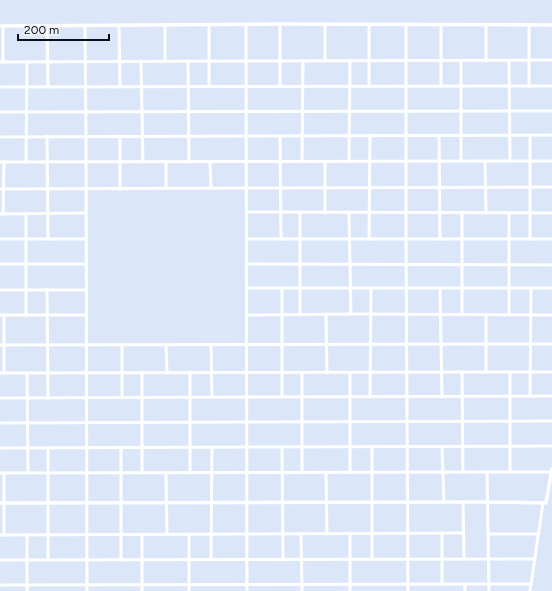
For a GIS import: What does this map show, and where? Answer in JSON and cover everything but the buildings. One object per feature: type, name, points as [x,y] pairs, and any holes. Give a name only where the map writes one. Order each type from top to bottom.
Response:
[{"type":"street","points":[[280,24],[280,86]]},
{"type":"street","points":[[325,24],[325,61]]},
{"type":"street","points":[[406,24],[406,372],[408,591]]},
{"type":"street","points":[[552,26],[406,24],[2,26],[1,62],[552,60]]},
{"type":"street","points":[[84,25],[86,112],[87,591]]},
{"type":"street","points":[[119,25],[120,87]]},
{"type":"street","points":[[165,61],[166,25]]},
{"type":"street","points":[[209,25],[209,86]]},
{"type":"street","points":[[246,25],[248,315],[247,591]]},
{"type":"street","points":[[369,25],[369,86]]},
{"type":"street","points":[[441,25],[441,86]]},
{"type":"street","points":[[486,25],[486,61]]},
{"type":"street","points":[[529,25],[530,86]]},
{"type":"street","points":[[47,26],[48,87]]},
{"type":"street","points":[[509,60],[510,161]]},
{"type":"street","points":[[141,61],[143,162]]},
{"type":"street","points":[[188,61],[189,162]]},
{"type":"street","points":[[302,162],[303,61]]},
{"type":"street","points":[[349,162],[350,61]]},
{"type":"street","points":[[461,161],[462,61]]},
{"type":"street","points":[[26,62],[26,162]]},
{"type":"street","points":[[0,87],[552,86]]},
{"type":"street","points":[[0,112],[552,111]]},
{"type":"street","points":[[369,239],[370,135]]},
{"type":"street","points":[[439,135],[440,239]]},
{"type":"street","points":[[530,135],[530,239]]},
{"type":"street","points":[[0,137],[552,135]]},
{"type":"street","points":[[47,136],[48,239]]},
{"type":"street","points":[[120,136],[120,188]]},
{"type":"street","points":[[280,136],[281,239]]},
{"type":"street","points":[[485,161],[486,213]]},
{"type":"street","points":[[86,214],[2,214],[2,162],[552,161]]},
{"type":"street","points":[[166,162],[166,188]]},
{"type":"street","points":[[210,162],[211,188]]},
{"type":"street","points":[[325,162],[325,213]]},
{"type":"street","points":[[2,189],[552,187]]},
{"type":"street","points":[[247,212],[552,213]]},
{"type":"street","points":[[349,212],[351,314]]},
{"type":"street","points":[[300,213],[300,315]]},
{"type":"street","points":[[462,213],[462,314]]},
{"type":"street","points":[[509,213],[509,314]]},
{"type":"street","points":[[26,214],[26,315]]},
{"type":"street","points":[[0,239],[86,239]]},
{"type":"street","points":[[247,239],[552,239]]},
{"type":"street","points":[[0,264],[86,264]]},
{"type":"street","points":[[247,264],[552,265]]},
{"type":"street","points":[[247,288],[552,288]]},
{"type":"street","points":[[282,288],[282,397]]},
{"type":"street","points":[[370,397],[371,288]]},
{"type":"street","points":[[440,288],[442,397]]},
{"type":"street","points":[[530,396],[531,288]]},
{"type":"street","points":[[0,290],[86,290]]},
{"type":"street","points":[[47,290],[49,373],[48,398]]},
{"type":"street","points":[[326,314],[327,373]]},
{"type":"street","points":[[486,314],[486,372]]},
{"type":"street","points":[[4,373],[2,315],[86,315]]},
{"type":"street","points":[[248,315],[552,315]]},
{"type":"street","points":[[210,344],[212,397]]},
{"type":"street","points":[[0,345],[552,344]]},
{"type":"street","points":[[122,345],[122,398]]},
{"type":"street","points":[[166,345],[167,373]]},
{"type":"street","points":[[350,372],[350,472]]},
{"type":"street","points":[[462,372],[463,472]]},
{"type":"street","points":[[510,372],[510,472]]},
{"type":"street","points":[[0,373],[552,372]]},
{"type":"street","points":[[27,373],[28,473]]},
{"type":"street","points":[[142,373],[142,473]]},
{"type":"street","points":[[190,373],[190,473]]},
{"type":"street","points":[[302,373],[302,472]]},
{"type":"street","points":[[0,398],[552,396]]},
{"type":"street","points":[[0,423],[552,421]]},
{"type":"street","points":[[0,448],[552,446]]},
{"type":"street","points":[[282,447],[283,560]]},
{"type":"street","points":[[372,447],[372,559]]},
{"type":"street","points":[[442,447],[444,503]]},
{"type":"street","points":[[48,448],[48,560]]},
{"type":"street","points":[[121,448],[121,560]]},
{"type":"street","points":[[211,559],[212,448]]},
{"type":"street","points":[[0,473],[552,471],[539,534],[530,591]]},
{"type":"street","points":[[326,472],[327,534]]},
{"type":"street","points":[[487,472],[489,591]]},
{"type":"street","points":[[4,473],[5,504],[2,535],[464,533]]},
{"type":"street","points":[[166,473],[167,534]]},
{"type":"street","points":[[0,504],[552,502]]},
{"type":"street","points":[[463,503],[464,558]]},
{"type":"street","points":[[442,533],[442,584]]},
{"type":"street","points":[[27,534],[27,591]]},
{"type":"street","points":[[142,534],[142,591]]},
{"type":"street","points":[[189,591],[190,534]]},
{"type":"street","points":[[301,534],[302,591]]},
{"type":"street","points":[[350,534],[350,591]]},
{"type":"street","points":[[489,534],[539,534]]},
{"type":"street","points":[[0,560],[535,559]]},
{"type":"street","points":[[465,584],[465,591]]},
{"type":"street","points":[[0,585],[531,584]]}]
